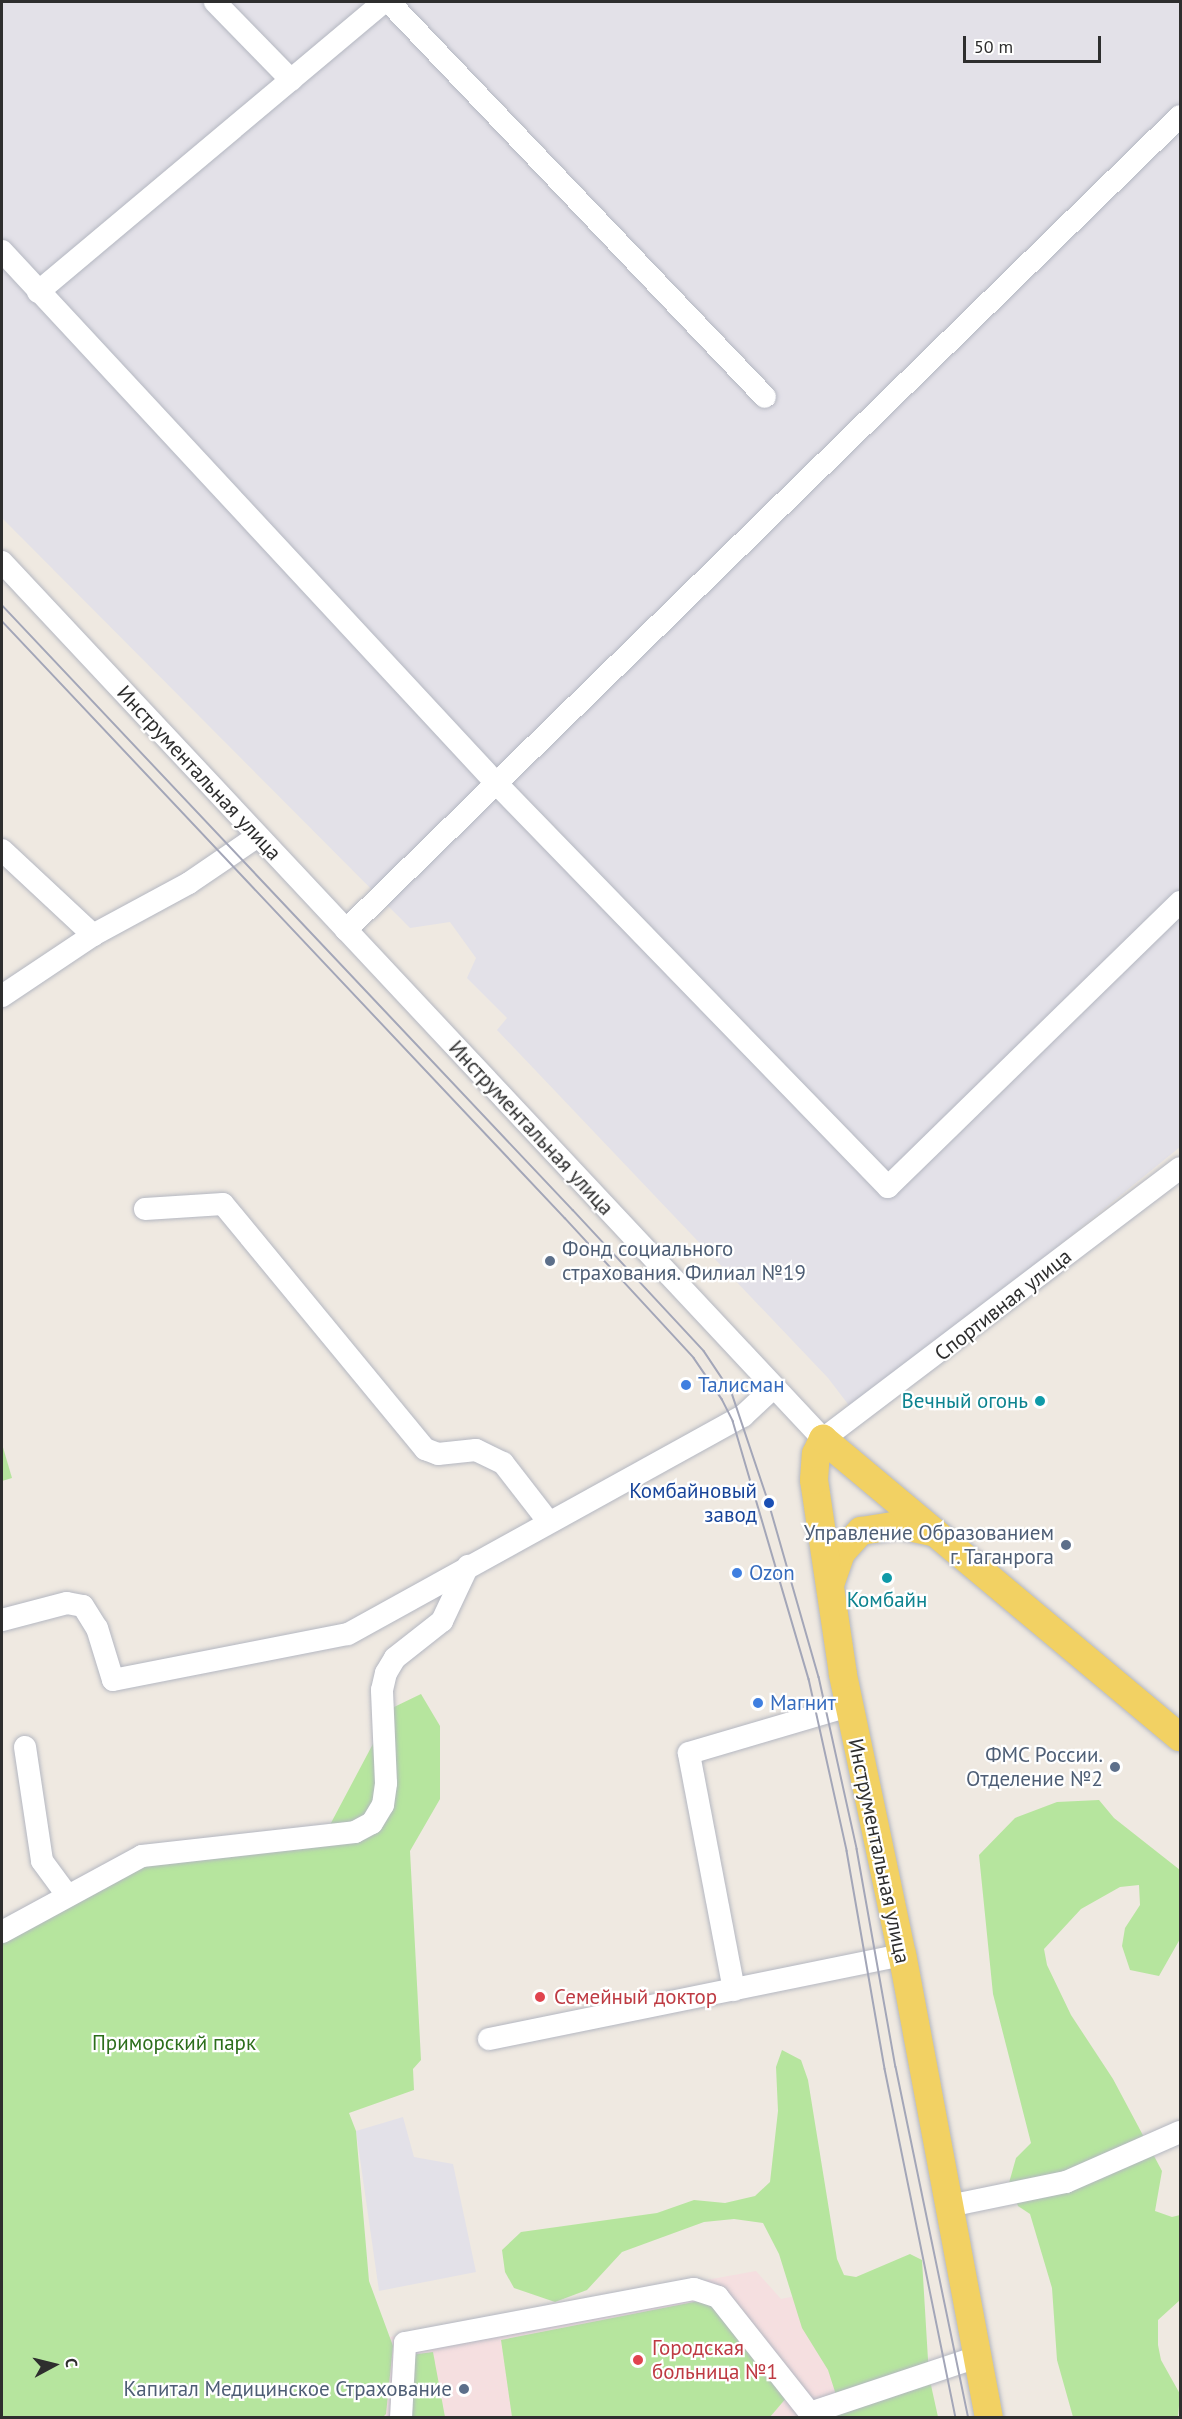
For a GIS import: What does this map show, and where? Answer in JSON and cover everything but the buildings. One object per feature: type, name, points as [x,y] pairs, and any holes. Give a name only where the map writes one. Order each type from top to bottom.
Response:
[{"type":"main road","points":[[823,1439],[1180,1737]]},
{"type":"main road","name":"Инструментальная улица","points":[[823,1439],[816,1455],[814,1480],[849,1706],[902,1955],[989,2418]]},
{"type":"main road","points":[[830,1586],[841,1553],[861,1531],[899,1525],[935,1532]]},
{"type":"street","points":[[215,2],[291,81]]},
{"type":"street","points":[[38,292],[384,2]]},
{"type":"street","points":[[389,2],[765,397]]},
{"type":"street","points":[[346,930],[1180,116]]},
{"type":"street","points":[[2,251],[496,783],[888,1187],[1180,902]]},
{"type":"street","name":"Инструментальная улица","points":[[2,562],[823,1439]]},
{"type":"street","points":[[2,996],[93,935],[189,883],[258,836]]},
{"type":"street","points":[[2,850],[93,935]]},
{"type":"street","name":"Спортивная улица","points":[[823,1439],[1180,1168]]},
{"type":"street","points":[[145,1209],[223,1204],[425,1449],[438,1454],[476,1450],[502,1463],[548,1521]]},
{"type":"street","points":[[2,1620],[67,1604],[83,1606],[97,1628],[113,1680],[348,1634],[548,1521],[743,1416],[773,1388]]},
{"type":"street","points":[[2,1932],[142,1856],[356,1832],[372,1823],[383,1804],[386,1783],[382,1690],[386,1673],[395,1658],[442,1621],[468,1566]]},
{"type":"street","points":[[734,1990],[689,1753],[849,1706]]},
{"type":"street","points":[[26,1747],[42,1861],[67,1895]]},
{"type":"street","points":[[489,2040],[902,1955]]},
{"type":"street","points":[[949,2206],[1066,2182],[1180,2132]]},
{"type":"street","points":[[401,2418],[405,2343],[694,2289],[718,2297],[807,2415],[977,2356]]},
{"type":"shaded area","points":[[2,2],[1180,2],[1180,1147],[854,1412],[828,1378],[497,1030],[507,1018],[467,978],[476,958],[450,922],[410,928],[2,518]]},
{"type":"shaded area","points":[[403,2117],[414,2157],[453,2164],[476,2272],[379,2291],[356,2131]]},
{"type":"shaded area","name":"Городская больница №1","points":[[756,2271],[781,2299],[897,2275],[930,2417],[359,2417],[357,2343]]},
{"type":"green space","points":[[2,1444],[12,1478],[2,1481]]},
{"type":"green space","name":"Приморский парк","points":[[421,1694],[440,1726],[440,1799],[410,1851],[421,2060],[413,2069],[414,2090],[349,2113],[356,2131],[369,2281],[393,2346],[386,2414],[383,2417],[2,2417],[2,1944],[131,1867],[323,1838],[392,1708]]},
{"type":"green space","points":[[1099,1800],[1114,1818],[1180,1870],[1180,1939],[1159,1976],[1130,1970],[1122,1946],[1125,1928],[1140,1905],[1139,1885],[1120,1887],[1081,1909],[1044,1949],[1047,1965],[1071,2015],[1113,2079],[1162,2171],[1155,2211],[1172,2217],[1180,2215],[1180,2300],[1158,2320],[1158,2345],[1161,2360],[1180,2394],[1178,2417],[1073,2417],[1057,2360],[1052,2288],[1030,2214],[1018,2206],[1009,2183],[1016,2158],[1031,2143],[993,1994],[979,1855],[1015,1818],[1057,1802]]},
{"type":"green space","points":[[782,2050],[801,2060],[808,2080],[837,2259],[844,2275],[856,2277],[910,2254],[922,2260],[929,2376],[938,2417],[820,2417],[837,2398],[828,2370],[802,2328],[779,2254],[763,2223],[734,2219],[704,2222],[622,2252],[587,2290],[555,2302],[514,2288],[505,2272],[502,2250],[521,2232],[657,2213],[694,2200],[725,2203],[755,2196],[770,2182],[778,2111],[776,2067]]},
{"type":"green space","points":[[719,2297],[799,2383],[770,2417],[512,2417],[501,2340]]},
{"type":"green space","points":[[433,2352],[445,2417],[407,2418],[410,2355]]},
{"type":"tram line","points":[[2,605],[704,1351],[732,1393],[769,1503],[819,1677],[857,1849],[896,2067],[969,2418]]},
{"type":"tram line","points":[[2,621],[565,1218],[694,1358],[722,1399],[733,1421],[809,1679],[847,1851],[885,2069],[956,2418]]},
{"type":"place","name":"Фонд социального страхования. Филиал №19","points":[[550,1261]]},
{"type":"place","name":"Талисман","points":[[686,1385]]},
{"type":"place","name":"Вечный огонь","points":[[1040,1401]]},
{"type":"place","name":"Комбайновый завод","points":[[769,1503]]},
{"type":"place","name":"Управление Образованием г. Таганрога","points":[[1066,1545]]},
{"type":"place","name":"Ozon","points":[[737,1573]]},
{"type":"place","name":"Комбайн","points":[[887,1578]]},
{"type":"place","name":"Магнит","points":[[758,1703]]},
{"type":"place","name":"ФМС России. Отделение №2","points":[[1115,1767]]},
{"type":"place","name":"Семейный доктор","points":[[540,1997]]},
{"type":"place","name":"Городская больница №1","points":[[638,2360]]},
{"type":"place","name":"Капитал Медицинское Страхование","points":[[464,2389]]}]
